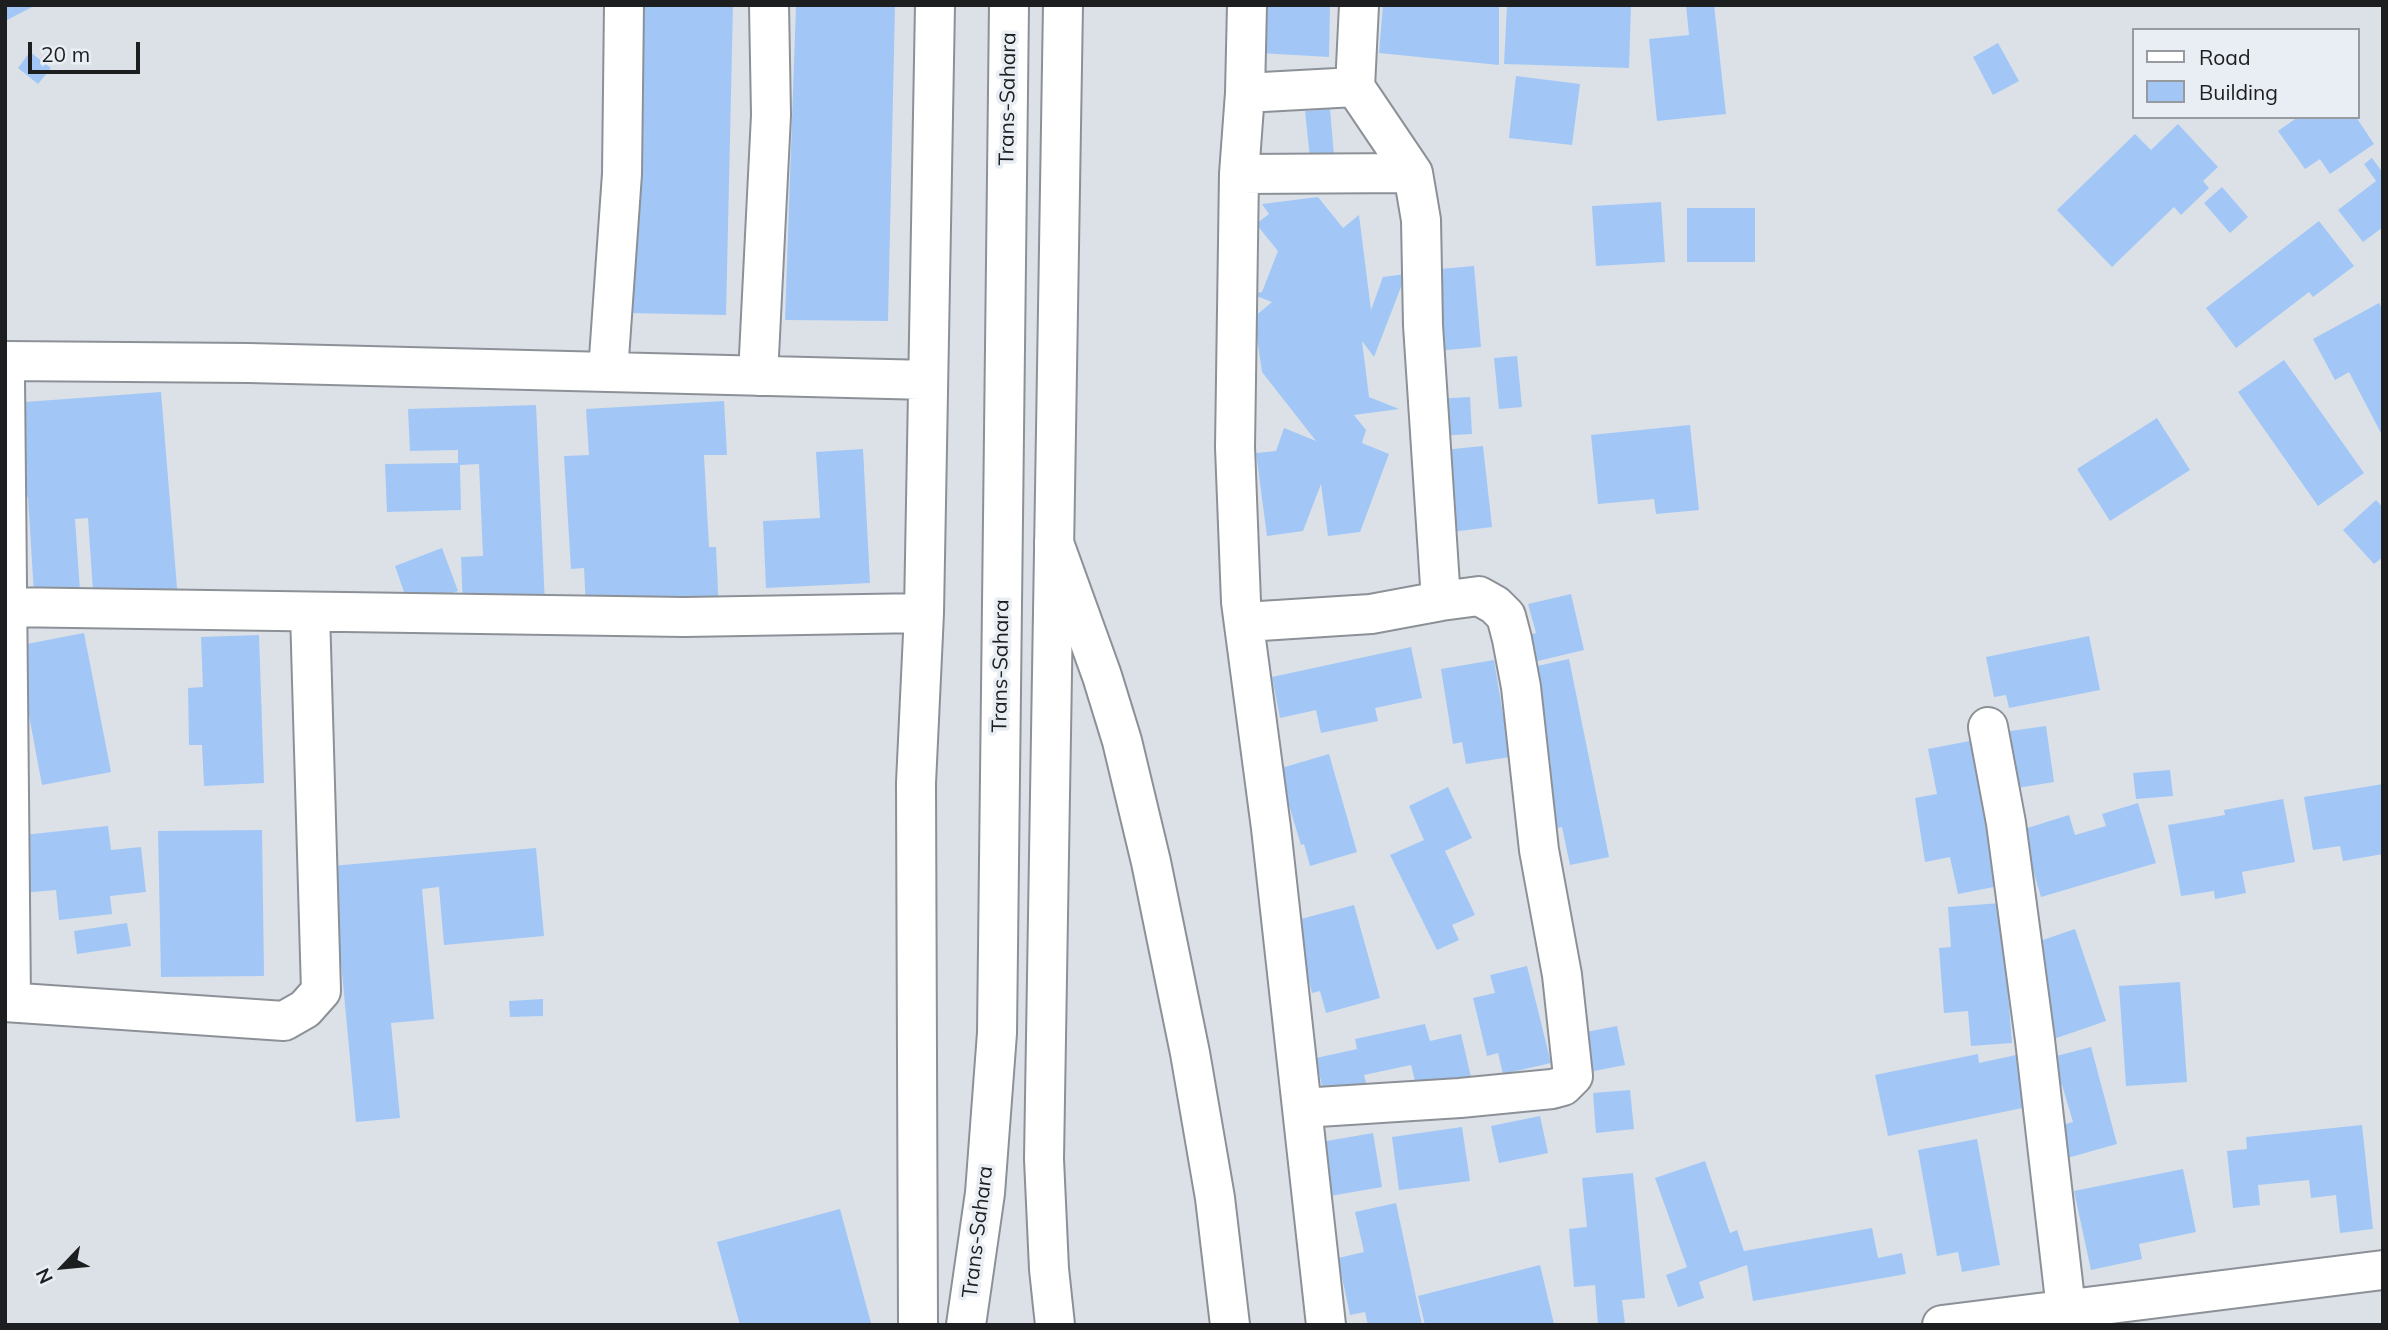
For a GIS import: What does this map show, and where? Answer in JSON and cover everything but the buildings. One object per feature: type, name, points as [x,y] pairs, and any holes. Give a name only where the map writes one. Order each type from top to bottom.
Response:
[{"type":"main road","points":[[608,372],[622,174],[624,5]]},
{"type":"main road","points":[[758,376],[771,115],[769,5]]},
{"type":"main road","points":[[918,1325],[916,783],[924,613],[935,5]]},
{"type":"main road","name":"Trans-Sahara","points":[[966,1325],[985,1194],[997,1033],[1009,5]]},
{"type":"main road","points":[[1055,1325],[1049,1269],[1044,1158],[1063,5]]},
{"type":"main road","points":[[1247,5],[1245,93],[1239,174],[1235,447],[1241,602],[1326,1325]]},
{"type":"main road","points":[[1359,5],[1355,86],[1413,173],[1422,220],[1423,325],[1441,601]]},
{"type":"main road","points":[[1245,93],[1355,86]]},
{"type":"main road","points":[[1239,174],[1413,173]]},
{"type":"main road","points":[[5,361],[249,363],[928,380]]},
{"type":"main road","points":[[5,379],[8,1002],[284,1021],[306,1009],[321,991],[310,611]]},
{"type":"main road","points":[[1054,541],[1118,728],[1151,862],[1190,1053],[1215,1198],[1230,1325]]},
{"type":"main road","points":[[1245,622],[1371,614],[1479,597],[1495,605],[1506,616],[1521,687],[1539,850],[1562,975],[1573,1076],[1563,1086],[1460,1098],[1302,1108]]},
{"type":"main road","points":[[7,607],[684,617],[924,613]]},
{"type":"main road","points":[[1988,727],[2006,823],[2035,1040],[2066,1309]]},
{"type":"main road","points":[[1942,1325],[2383,1270]]}]
